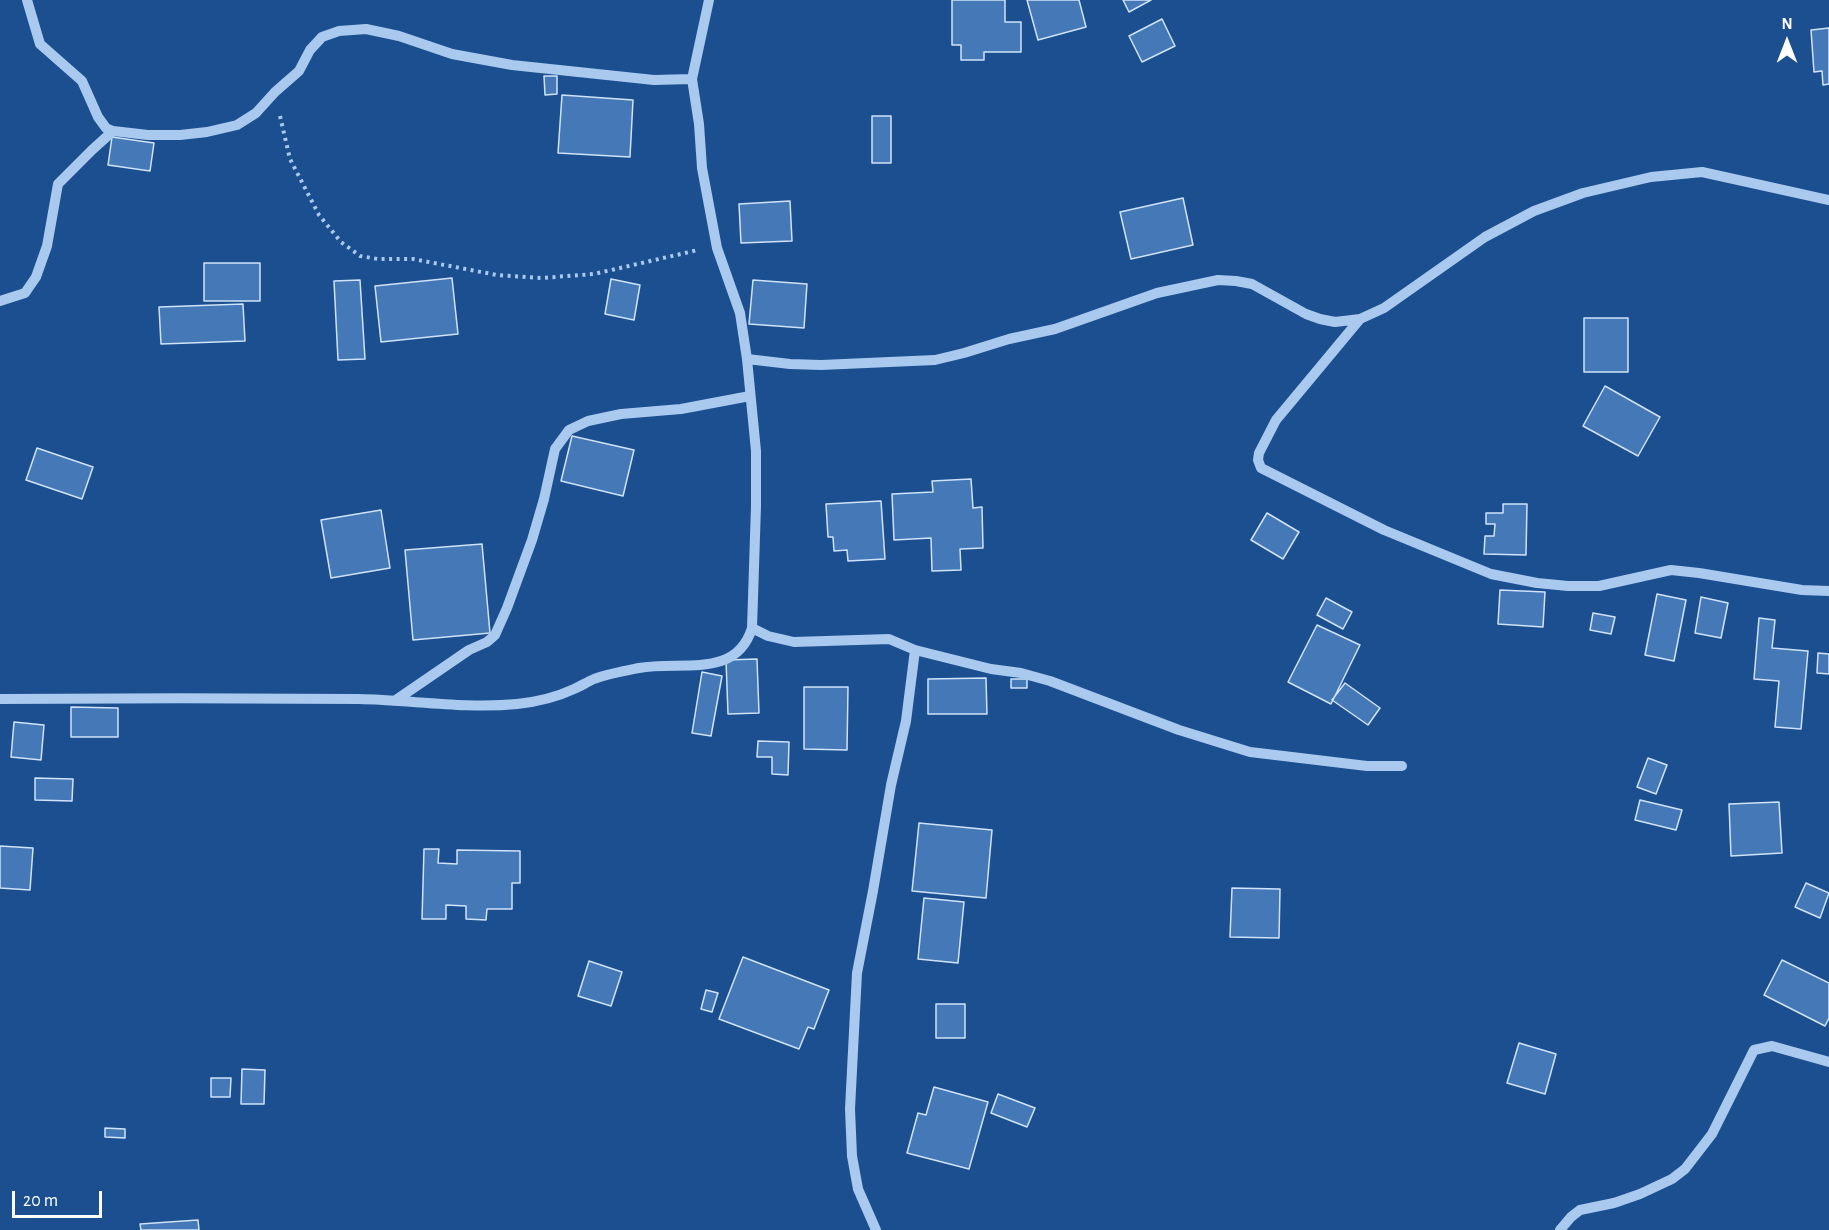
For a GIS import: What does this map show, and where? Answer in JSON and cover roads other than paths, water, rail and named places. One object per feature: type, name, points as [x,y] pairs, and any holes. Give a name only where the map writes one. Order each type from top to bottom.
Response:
[{"type":"street","points":[[27,0],[40,44],[82,81],[98,117],[106,128],[113,131],[148,135],[180,135],[237,125],[256,113],[299,71],[310,50],[322,37],[339,31],[366,29],[399,36],[452,54],[512,65],[654,80],[692,79]]},
{"type":"street","points":[[0,699],[396,700],[491,705],[518,704],[544,700],[594,679],[641,668],[698,665],[726,660],[734,656],[744,645],[752,628],[756,452],[740,313],[717,248],[702,168],[699,124],[692,79],[709,0]]},
{"type":"street","points":[[0,301],[25,293],[36,277],[48,246],[58,184],[113,131]]},
{"type":"street","points":[[747,359],[821,365],[935,360],[1009,339],[1055,329],[1157,293],[1218,280],[1252,284],[1306,314],[1320,319],[1335,322],[1360,319],[1384,308],[1485,237],[1534,211],[1583,193],[1651,177],[1702,172],[1829,200]]},
{"type":"street","points":[[1360,319],[1276,420],[1259,453],[1258,460],[1261,468],[1384,530],[1491,574],[1537,583],[1599,586],[1671,570],[1802,590],[1829,591]]},
{"type":"street","points":[[396,700],[469,650],[487,642],[495,634],[532,540],[555,450],[569,430],[588,421],[621,414],[681,409],[750,396]]},
{"type":"street","points":[[752,628],[768,636],[794,642],[889,639],[915,650],[1050,681],[1179,730],[1250,752],[1367,766],[1402,766]]},
{"type":"street","points":[[876,1230],[858,1189],[852,1156],[850,1109],[857,973],[891,785],[906,721],[915,650]]},
{"type":"street","points":[[1560,1230],[1571,1216],[1580,1210],[1614,1203],[1640,1194],[1672,1179],[1685,1169],[1712,1134],[1754,1050],[1772,1046],[1829,1062]]}]
